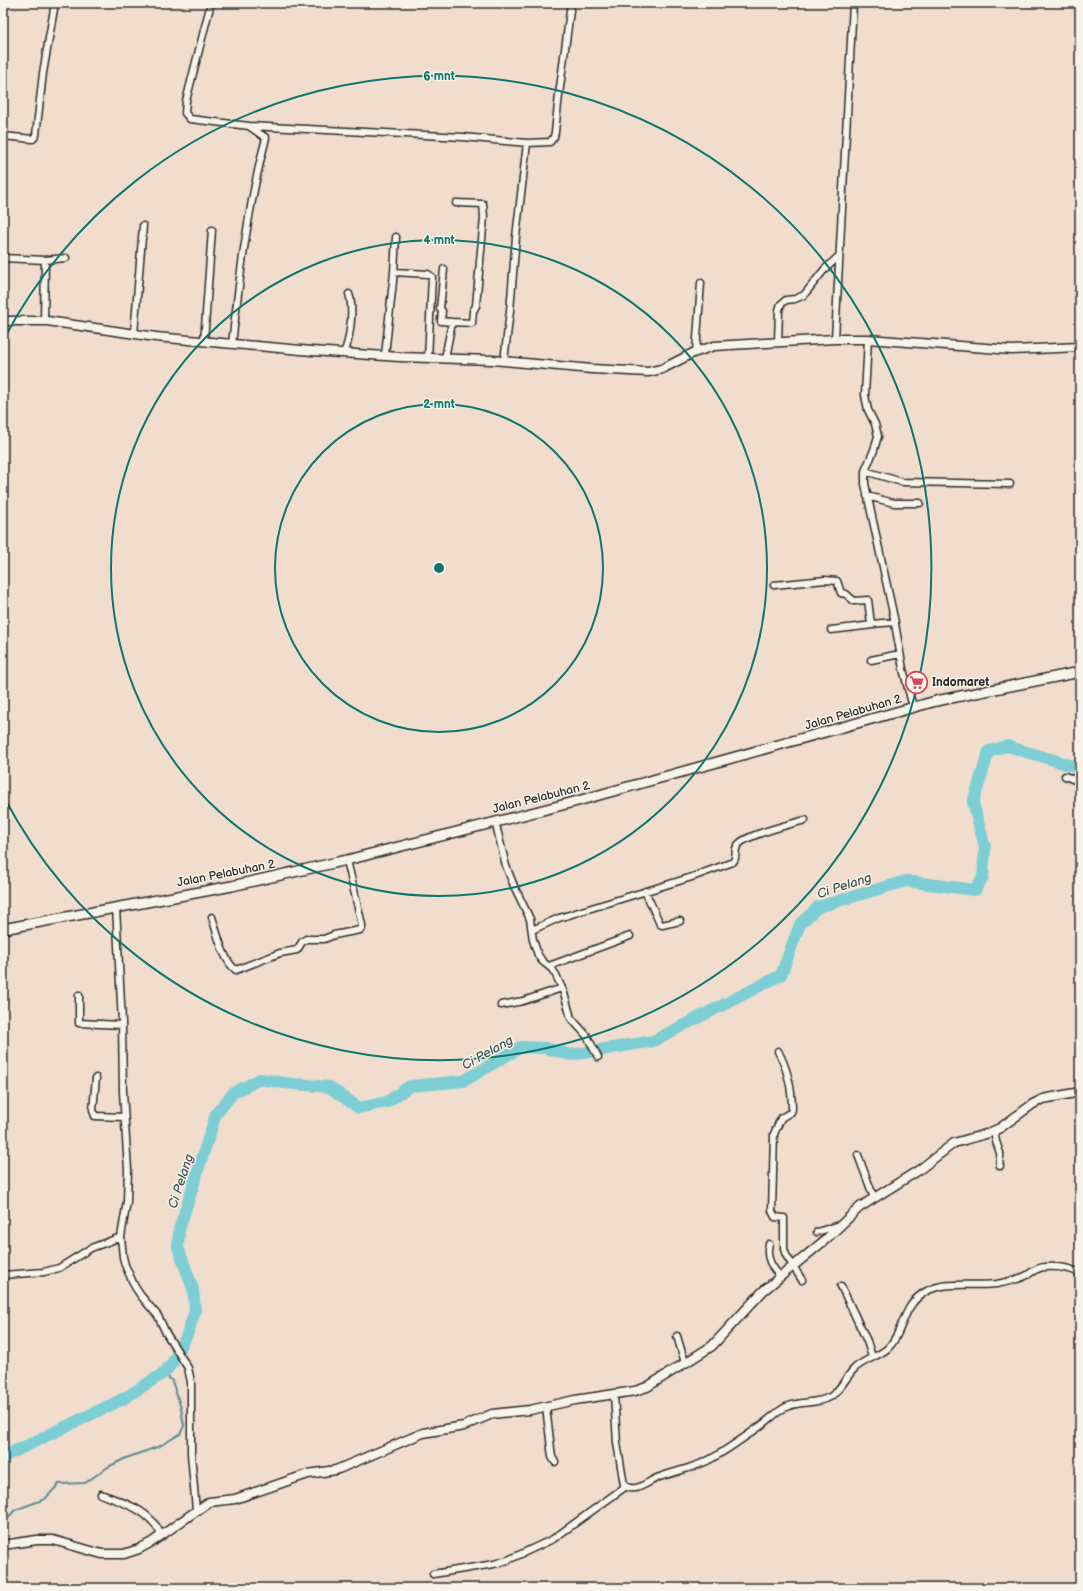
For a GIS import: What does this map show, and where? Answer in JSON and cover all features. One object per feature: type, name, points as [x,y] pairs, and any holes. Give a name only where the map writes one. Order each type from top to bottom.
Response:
[{"type":"main road","name":"Jalan Pelabuhan 2","points":[[3,929],[232,886],[347,860],[586,799],[913,707],[1080,672]]},
{"type":"street","points":[[3,136],[33,139],[36,135],[43,73],[55,3]]},
{"type":"street","points":[[211,3],[186,101],[185,113],[190,119],[249,126],[455,137],[528,143],[550,142],[554,137],[572,3]]},
{"type":"street","points":[[835,339],[853,3]]},
{"type":"street","points":[[232,344],[241,264],[266,138],[249,126]]},
{"type":"street","points":[[504,360],[510,311],[516,237],[528,143]]},
{"type":"street","points":[[444,269],[440,309],[442,311],[441,321],[472,323],[473,311],[476,306],[484,217],[483,204],[456,203]]},
{"type":"street","points":[[134,334],[143,226]]},
{"type":"street","points":[[204,342],[212,230]]},
{"type":"street","points":[[385,356],[394,272],[396,237]]},
{"type":"street","points":[[778,342],[779,310],[781,304],[786,300],[795,299],[804,295],[824,270],[839,256]]},
{"type":"street","points":[[3,258],[45,260],[66,258]]},
{"type":"street","points":[[44,321],[45,260]]},
{"type":"street","points":[[394,272],[428,274],[432,277],[428,358]]},
{"type":"street","points":[[696,352],[701,283]]},
{"type":"street","points":[[344,353],[348,344],[352,305],[349,294]]},
{"type":"street","points":[[3,320],[44,321],[204,342],[385,356],[504,360],[585,368],[652,372],[662,369],[696,352],[714,346],[778,342],[868,339],[1012,350],[1080,347]]},
{"type":"street","points":[[445,358],[452,322]]},
{"type":"street","points":[[868,339],[865,395],[868,410],[875,424],[878,436],[865,471],[868,496],[895,622],[900,654],[913,707]]},
{"type":"street","points":[[865,471],[902,482],[1010,484]]},
{"type":"street","points":[[868,496],[894,503],[920,503]]},
{"type":"street","points":[[774,585],[825,580],[837,581],[841,593],[846,594],[854,601],[868,600],[871,624],[873,625]]},
{"type":"street","points":[[831,630],[895,622]]},
{"type":"street","points":[[871,660],[900,654]]},
{"type":"street","points":[[1065,776],[1080,782]]},
{"type":"street","points":[[532,930],[559,918],[698,875],[733,862],[736,858],[736,850],[740,842],[765,832],[805,820]]},
{"type":"street","points":[[495,821],[509,874],[528,915],[535,946],[540,958],[556,975],[562,988],[571,1018],[594,1046],[598,1057]]},
{"type":"street","points":[[212,917],[222,947],[233,968],[236,970],[280,953],[298,950],[302,942],[306,939],[324,939],[334,935],[360,930],[362,928],[362,924],[347,860]]},
{"type":"street","points":[[645,891],[660,924],[662,925],[680,921]]},
{"type":"street","points":[[116,907],[122,1025],[124,1117],[128,1151],[128,1191],[121,1237],[123,1257],[130,1277],[140,1296],[158,1316],[166,1333],[188,1368],[191,1382],[191,1458],[196,1510]]},
{"type":"street","points":[[549,966],[630,936]]},
{"type":"street","points":[[501,1005],[523,1001],[562,988]]},
{"type":"street","points":[[79,995],[79,1024],[122,1025]]},
{"type":"street","points":[[778,1050],[786,1067],[791,1087],[792,1109],[791,1112],[781,1118],[774,1134],[772,1211],[775,1217],[784,1218],[784,1249],[786,1255],[802,1280]]},
{"type":"street","points":[[96,1078],[93,1110],[95,1116],[124,1117]]},
{"type":"street","points":[[3,1545],[37,1540],[53,1540],[97,1552],[118,1555],[124,1554],[139,1549],[152,1542],[161,1534],[176,1526],[209,1502],[235,1499],[308,1474],[340,1469],[428,1431],[464,1426],[492,1414],[524,1411],[635,1391],[648,1387],[702,1354],[718,1340],[756,1297],[825,1240],[860,1207],[919,1170],[954,1143],[994,1131],[1004,1126],[1039,1101],[1080,1092]]},
{"type":"street","points":[[994,1131],[997,1148],[1000,1155],[1000,1166]]},
{"type":"street","points":[[858,1155],[874,1198]]},
{"type":"street","points":[[817,1232],[841,1224]]},
{"type":"street","points":[[3,1275],[44,1272],[59,1268],[91,1248],[121,1237]]},
{"type":"street","points":[[769,1244],[767,1249],[770,1264],[780,1276]]},
{"type":"street","points":[[433,1574],[494,1564],[508,1560],[553,1539],[625,1487],[641,1487],[651,1480],[664,1475],[693,1468],[733,1445],[783,1409],[794,1404],[829,1397],[854,1368],[889,1346],[912,1303],[921,1294],[930,1289],[943,1286],[986,1284],[1010,1281],[1025,1277],[1035,1269],[1046,1267],[1068,1269],[1080,1274]]},
{"type":"street","points":[[841,1286],[867,1341],[872,1357]]},
{"type":"street","points":[[677,1336],[685,1363]]},
{"type":"street","points":[[614,1394],[618,1454],[625,1487]]},
{"type":"street","points":[[546,1406],[552,1457],[555,1462]]},
{"type":"street","points":[[101,1494],[136,1508],[155,1522],[161,1534]]},
{"type":"waterway","name":"Ci Pelang","points":[[3,1457],[123,1399],[164,1373],[173,1362],[187,1335],[195,1311],[193,1289],[178,1247],[179,1230],[216,1114],[233,1093],[260,1079],[284,1083],[329,1087],[359,1108],[387,1102],[410,1086],[464,1081],[521,1047],[545,1048],[571,1055],[653,1041],[781,975],[800,924],[818,907],[906,881],[975,890],[983,877],[985,847],[973,803],[989,751],[1007,746],[1080,768]]},
{"type":"waterway","points":[[3,1523],[15,1510],[45,1499],[59,1484],[85,1483],[108,1467],[126,1458],[160,1446],[180,1434],[184,1426],[181,1408],[172,1381],[164,1373]]},
{"type":"place","name":"Indomaret","points":[[917,682]]}]
